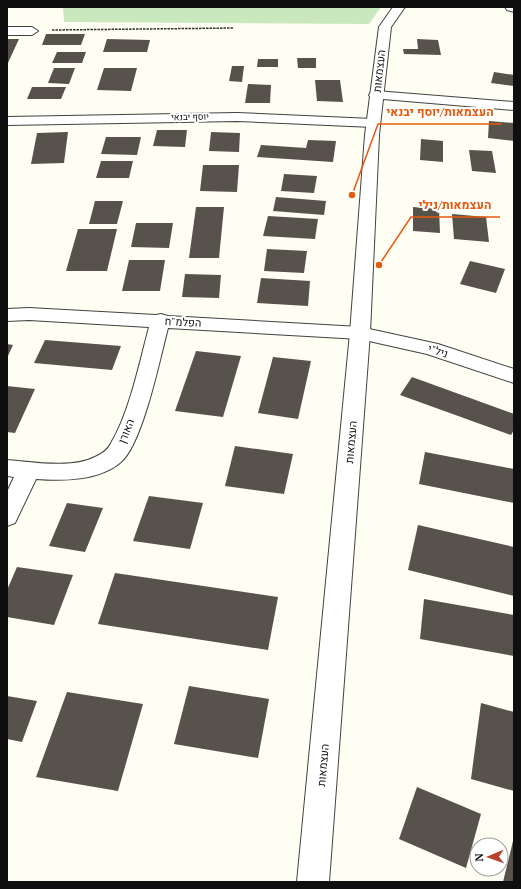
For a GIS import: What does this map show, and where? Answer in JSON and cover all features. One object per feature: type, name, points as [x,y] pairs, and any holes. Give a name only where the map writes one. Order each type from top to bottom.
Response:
[{"type":"street","name":"העצמאות","points":[[314,882],[360,332],[373,123],[385,27],[388,19],[399,7]]},
{"type":"street","points":[[7,32],[32,31]]},
{"type":"street","points":[[376,95],[514,106]]},
{"type":"street","name":"יוסף יבנאי","points":[[7,121],[237,117],[373,123]]},
{"type":"street","name":"הפלמ\"ח","points":[[7,315],[29,314],[161,320],[360,332]]},
{"type":"street","name":"האורן","points":[[7,468],[71,471],[94,467],[114,456],[126,438],[161,320]]},
{"type":"street","name":"ניל\"י","points":[[360,332],[431,348],[514,376]]},
{"type":"street","points":[[7,517],[29,470]]},
{"type":"path","points":[[32,31],[234,28]]},
{"type":"green space","points":[[63,7],[381,7],[369,24],[64,22]]},
{"type":"building","points":[[46,34],[85,34],[81,45],[42,45]]},
{"type":"building","points":[[7,39],[19,39],[7,65]]},
{"type":"building","points":[[107,39],[150,40],[147,52],[103,52]]},
{"type":"building","points":[[417,39],[438,40],[441,55],[404,54],[403,49],[418,49]]},
{"type":"building","points":[[57,52],[86,52],[82,63],[52,63]]},
{"type":"building","points":[[297,58],[316,58],[316,68],[298,68]]},
{"type":"building","points":[[258,59],[278,59],[278,67],[257,67]]},
{"type":"building","points":[[232,66],[244,66],[242,82],[229,81]]},
{"type":"building","points":[[54,68],[75,68],[69,84],[48,83]]},
{"type":"building","points":[[104,68],[137,68],[131,91],[97,90]]},
{"type":"building","points":[[494,72],[514,75],[514,86],[491,83]]},
{"type":"building","points":[[315,80],[340,80],[343,102],[317,101]]},
{"type":"building","points":[[248,84],[271,85],[270,103],[245,103]]},
{"type":"building","points":[[32,87],[66,87],[61,99],[27,99]]},
{"type":"building","points":[[489,121],[514,123],[514,141],[488,138]]},
{"type":"building","points":[[157,130],[187,130],[185,147],[153,146]]},
{"type":"building","points":[[68,132],[64,163],[31,164],[37,133]]},
{"type":"building","points":[[211,132],[240,133],[239,152],[209,151]]},
{"type":"building","points":[[106,137],[141,137],[137,155],[101,154]]},
{"type":"building","points":[[421,139],[443,141],[443,162],[420,160]]},
{"type":"building","points":[[308,140],[336,141],[333,162],[257,157],[261,145],[306,148]]},
{"type":"building","points":[[469,150],[492,151],[496,173],[472,171]]},
{"type":"building","points":[[101,161],[133,161],[129,178],[96,178]]},
{"type":"building","points":[[203,165],[239,165],[237,192],[200,191]]},
{"type":"building","points":[[284,174],[317,176],[314,193],[281,191]]},
{"type":"building","points":[[276,197],[326,201],[324,215],[273,211]]},
{"type":"building","points":[[95,201],[123,201],[117,224],[89,224]]},
{"type":"building","points":[[196,207],[224,207],[219,258],[189,258]]},
{"type":"building","points":[[413,207],[439,209],[440,233],[413,231]]},
{"type":"building","points":[[452,214],[486,217],[489,242],[454,239]]},
{"type":"building","points":[[268,216],[318,219],[315,239],[263,236]]},
{"type":"building","points":[[136,223],[173,223],[169,248],[131,247]]},
{"type":"building","points":[[78,229],[117,229],[107,271],[66,271]]},
{"type":"building","points":[[267,249],[307,251],[304,273],[264,271]]},
{"type":"building","points":[[129,260],[165,260],[160,291],[122,291]]},
{"type":"building","points":[[470,261],[505,269],[496,293],[460,284]]},
{"type":"building","points":[[185,274],[221,275],[219,298],[182,297]]},
{"type":"building","points":[[261,278],[310,281],[308,306],[257,303]]},
{"type":"building","points":[[45,340],[121,346],[112,370],[34,363]]},
{"type":"building","points":[[7,344],[13,345],[7,358]]},
{"type":"building","points":[[196,351],[241,356],[223,417],[175,411]]},
{"type":"building","points":[[273,357],[311,361],[298,419],[258,413]]},
{"type":"building","points":[[412,377],[514,414],[514,430],[511,435],[400,395]]},
{"type":"building","points":[[7,386],[35,389],[15,433],[7,432]]},
{"type":"building","points":[[235,446],[293,454],[284,494],[225,486]]},
{"type":"building","points":[[425,452],[514,469],[514,503],[419,484]]},
{"type":"building","points":[[149,496],[203,503],[190,549],[133,541]]},
{"type":"building","points":[[67,503],[103,508],[85,552],[49,546]]},
{"type":"building","points":[[418,525],[514,547],[514,596],[408,570]]},
{"type":"building","points":[[17,567],[73,575],[54,625],[7,617],[7,590]]},
{"type":"building","points":[[115,573],[278,597],[268,650],[98,624]]},
{"type":"building","points":[[424,599],[514,615],[514,656],[420,639]]},
{"type":"building","points":[[189,686],[269,699],[258,758],[174,744]]},
{"type":"building","points":[[67,692],[143,704],[118,791],[36,777]]},
{"type":"building","points":[[7,696],[37,701],[22,742],[7,739]]},
{"type":"building","points":[[481,703],[514,712],[514,791],[471,779]]},
{"type":"building","points":[[417,787],[481,814],[475,837],[469,837],[469,857],[466,868],[399,839]]},
{"type":"building","points":[[513,841],[514,882],[503,882],[504,877],[509,877],[509,857]]},
{"type":"place","name":"העצמאות/יוסף יבנאי","points":[[352,195]]},
{"type":"place","name":"העצמאות/נילי","points":[[379,265]]}]
